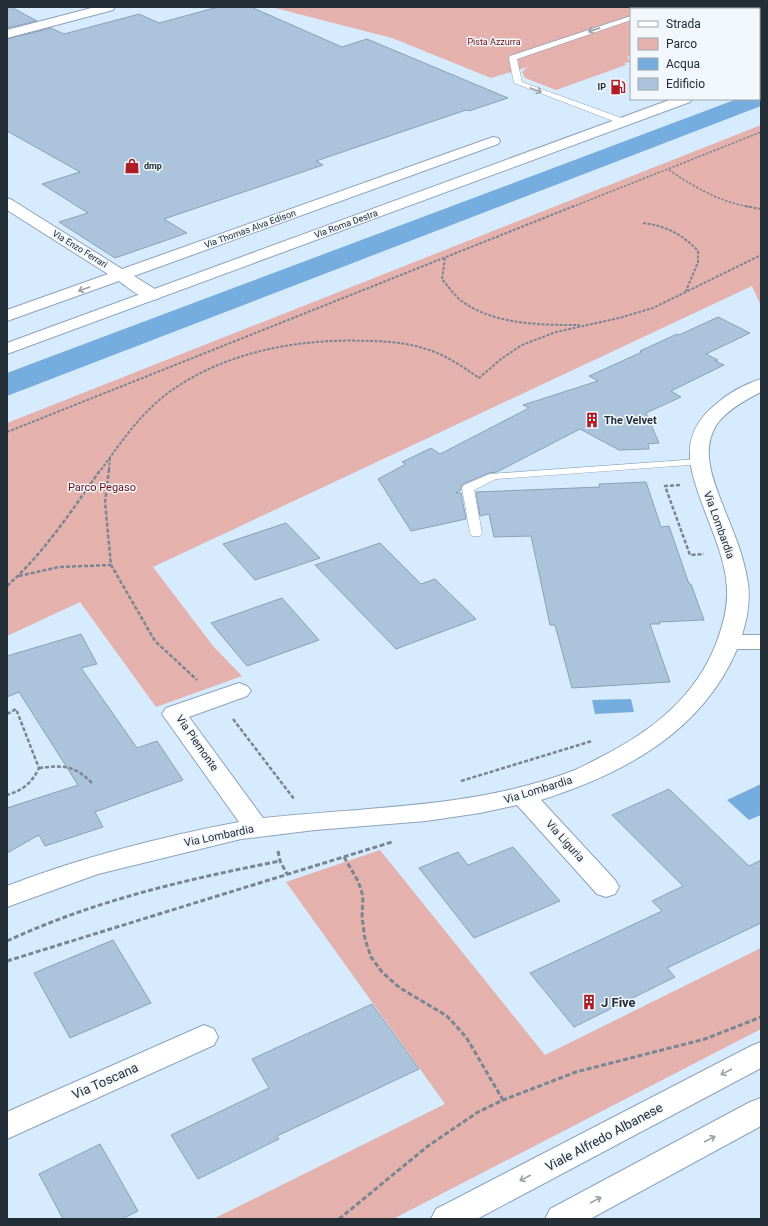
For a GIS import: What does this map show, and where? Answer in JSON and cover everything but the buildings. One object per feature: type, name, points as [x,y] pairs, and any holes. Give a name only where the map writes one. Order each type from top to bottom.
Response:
[{"type":"street","points":[[7,34],[108,7]]},
{"type":"street","name":"Via Roma Destra","points":[[7,349],[682,100]]},
{"type":"street","name":"Via Thomas Alva Edison","points":[[7,316],[492,141]]},
{"type":"street","name":"Via Enzo Ferrari","points":[[7,203],[152,296]]},
{"type":"street","name":"Via Lombardia","points":[[7,897],[70,873],[140,853],[257,828],[443,810],[488,804],[523,796],[598,770],[658,734],[682,714],[702,692],[716,671],[728,642],[736,612],[738,590],[734,567],[705,484],[689,462],[698,454],[700,440],[706,425],[713,416],[725,405],[761,385]]},
{"type":"street","points":[[728,642],[761,642]]},
{"type":"street","name":"Via Piemonte","points":[[239,691],[174,714],[257,828]]},
{"type":"street","name":"Via Liguria","points":[[523,796],[606,887]]},
{"type":"street","name":"Via Toscana","points":[[7,1126],[204,1037]]},
{"type":"street","name":"Viale Alfredo Albanese","points":[[447,1219],[761,1054]]},
{"type":"street","points":[[561,1219],[761,1111]]},
{"type":"lane","points":[[624,122],[518,83],[513,58],[630,18]]},
{"type":"lane","points":[[476,533],[468,488],[494,476],[689,462]]},
{"type":"path","points":[[7,432],[761,132]]},
{"type":"path","points":[[669,169],[708,195],[730,204],[761,209]]},
{"type":"path","points":[[643,223],[662,225],[672,230],[688,240],[698,251],[698,262],[686,292]]},
{"type":"path","points":[[7,586],[19,576],[52,538],[110,457],[147,410],[177,387],[211,368],[250,354],[329,341],[361,339],[383,340],[423,347],[457,362],[479,378],[501,359],[522,345],[556,332],[619,318],[653,308],[761,255]]},
{"type":"path","points":[[445,258],[442,280],[465,303],[493,316],[525,323],[584,325]]},
{"type":"path","points":[[110,457],[106,502],[111,565],[155,641],[201,683]]},
{"type":"path","points":[[689,462],[685,485],[665,486],[690,555],[711,554]]},
{"type":"path","points":[[19,576],[59,567],[111,565]]},
{"type":"path","points":[[7,714],[16,709],[39,768],[35,778],[20,792],[7,795]]},
{"type":"path","points":[[229,714],[299,806]]},
{"type":"path","points":[[460,781],[596,740]]},
{"type":"path","points":[[39,768],[65,765],[74,768],[92,783]]},
{"type":"path","points":[[277,849],[280,861],[287,874]]},
{"type":"path","points":[[344,857],[358,881],[363,896],[362,917],[365,939],[370,957],[382,972],[400,988],[447,1016],[466,1037],[504,1100]]},
{"type":"path","points":[[7,941],[81,910],[154,887],[204,875],[280,861]]},
{"type":"path","points":[[339,1219],[428,1146],[478,1112],[504,1100],[576,1072],[705,1039],[761,1017]]},
{"type":"green space","name":"Pista Azzurra","points":[[271,7],[761,7],[760,62],[760,8],[630,8],[630,56],[627,57],[630,62],[624,63],[626,65],[556,90],[525,78],[522,72],[528,67],[491,78],[392,38]]},
{"type":"green space","name":"Parco Pegaso","points":[[761,125],[761,306],[752,286],[153,567],[213,646],[242,676],[156,707],[80,602],[7,636],[7,423]]},
{"type":"green space","points":[[380,850],[545,1055],[761,948],[761,1029],[393,1219],[213,1219],[445,1104],[286,882]]},
{"type":"water","points":[[760,90],[761,106],[7,396],[7,373],[734,100],[760,100]]},
{"type":"water","points":[[631,699],[634,712],[595,714],[592,700]]},
{"type":"water","points":[[761,784],[761,815],[749,820],[727,800]]},
{"type":"place","name":"IP","points":[[618,87]]},
{"type":"place","name":"dmp","points":[[132,166]]},
{"type":"place","name":"The Velvet","points":[[592,420]]},
{"type":"place","name":"J Five","points":[[589,1002]]}]
